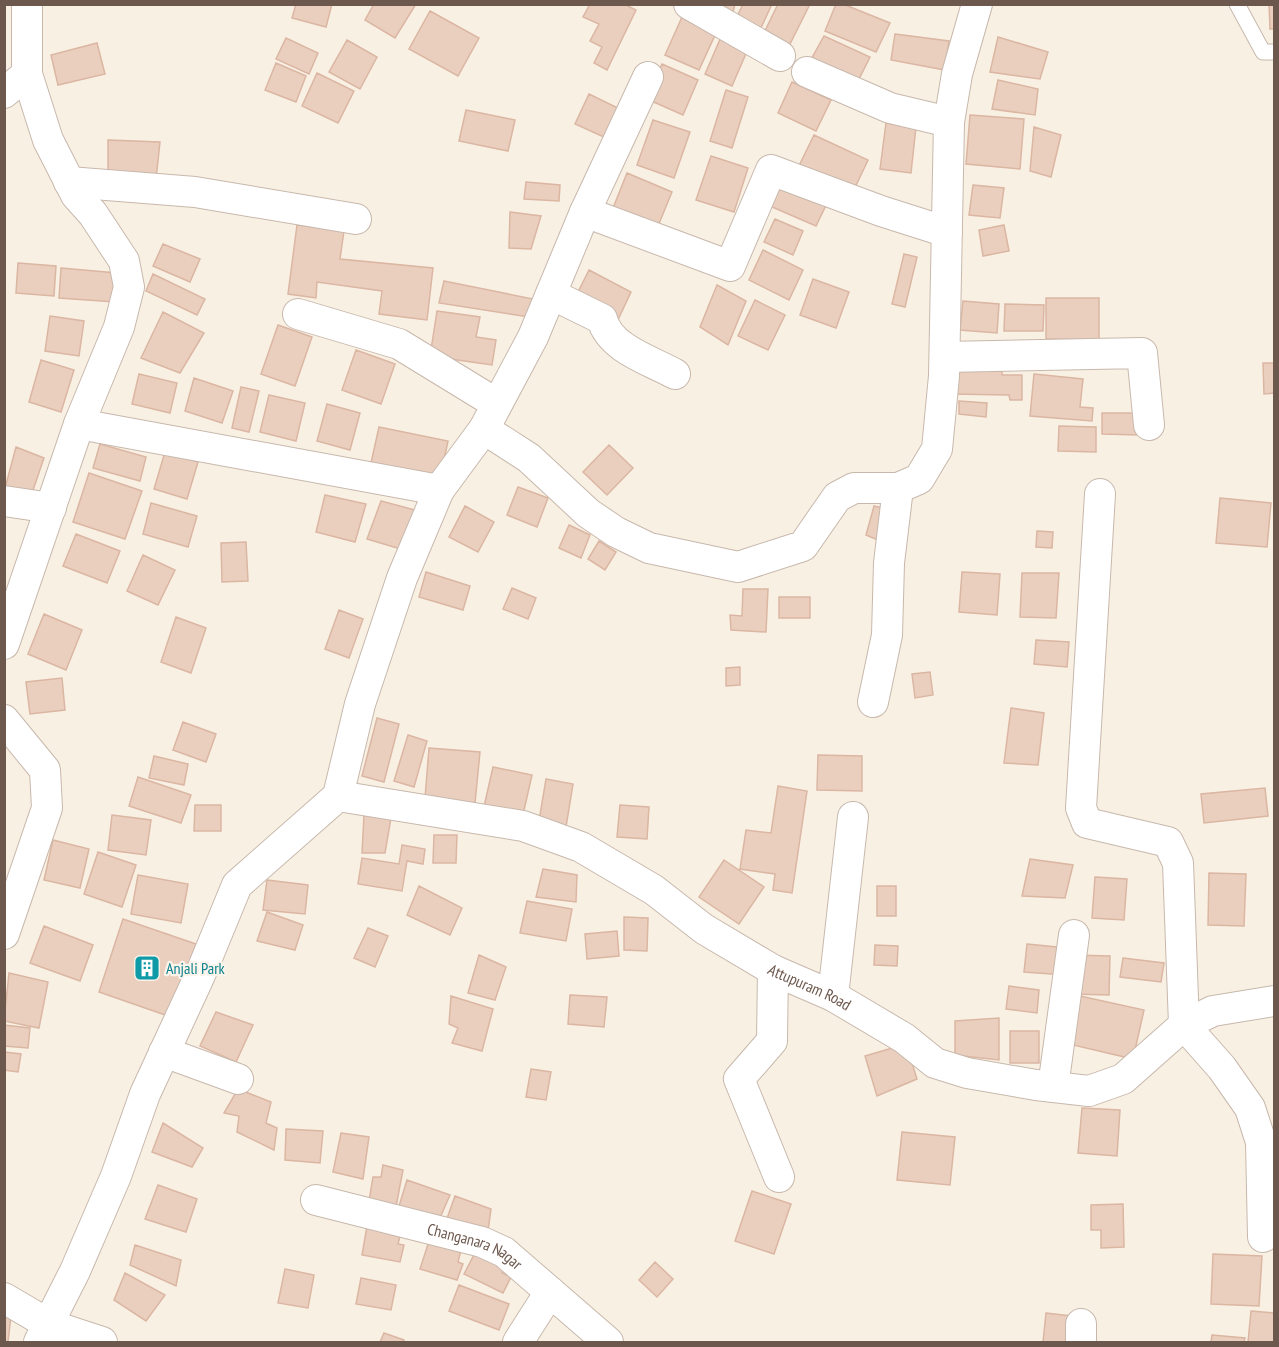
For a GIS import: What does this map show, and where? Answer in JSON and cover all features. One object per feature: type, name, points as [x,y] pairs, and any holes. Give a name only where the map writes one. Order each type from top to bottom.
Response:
[{"type":"street","points":[[4,644],[79,424],[119,327],[129,287],[124,261],[69,182],[48,141],[27,74],[27,4]]},
{"type":"street","points":[[689,4],[780,56]]},
{"type":"street","points":[[298,314],[399,344],[490,416],[529,458],[588,513],[616,532],[649,548],[738,567],[802,546],[837,496],[854,488],[898,488],[919,479],[937,449],[945,357],[949,122],[957,74],[977,4]]},
{"type":"street","points":[[807,72],[890,108],[949,122]]},
{"type":"street","points":[[4,93],[27,74]]},
{"type":"street","points":[[44,1334],[116,1176],[145,1094],[237,885],[338,796],[360,704],[402,578],[439,490],[490,416],[533,337],[585,212],[648,77]]},
{"type":"street","points":[[585,212],[730,266],[771,170],[881,211],[947,232]]},
{"type":"street","points":[[69,182],[195,192],[356,219]]},
{"type":"street","points":[[551,294],[602,319],[606,332],[614,341],[675,374]]},
{"type":"street","points":[[945,357],[1142,353],[1149,425]]},
{"type":"street","points":[[79,424],[439,490]]},
{"type":"street","points":[[873,702],[887,635],[889,563],[898,488]]},
{"type":"street","points":[[1100,494],[1082,808],[1087,823],[1168,842],[1175,856],[1178,864],[1184,1025],[1221,1068],[1250,1108],[1261,1142],[1263,1237]]},
{"type":"street","points":[[4,501],[51,508]]},
{"type":"street","points":[[4,720],[45,770],[47,808],[4,934]]},
{"type":"street","name":"Attupuram Road","points":[[338,796],[523,826],[581,847],[654,890],[704,929],[773,970],[833,996],[904,1038],[935,1063],[967,1073],[1089,1091],[1124,1079],[1184,1025],[1213,1011],[1275,1001]]},
{"type":"street","points":[[833,996],[854,817]]},
{"type":"street","points":[[1053,1087],[1074,935]]},
{"type":"street","points":[[773,970],[772,1041],[739,1079],[779,1176]]},
{"type":"street","points":[[164,1052],[238,1079]]},
{"type":"street","name":"Changanara Nagar","points":[[316,1200],[482,1242],[504,1252],[608,1342]]},
{"type":"street","points":[[518,1342],[550,1292]]},
{"type":"street","points":[[4,1298],[44,1334],[102,1342]]},
{"type":"lane","points":[[1238,4],[1263,52],[1275,52]]},
{"type":"building","points":[[296,4],[332,4],[326,27],[292,18]]},
{"type":"building","points":[[374,4],[416,4],[395,38],[365,20]]},
{"type":"building","points":[[590,4],[624,4],[636,10],[607,70],[594,63],[602,47],[590,41],[599,24],[583,17]]},
{"type":"building","points":[[708,4],[735,4],[733,12]]},
{"type":"building","points":[[743,4],[772,4],[760,30],[736,19]]},
{"type":"building","points":[[778,4],[810,4],[789,46],[764,33]]},
{"type":"building","points":[[836,4],[843,4],[890,23],[876,52],[825,31]]},
{"type":"building","points":[[1269,4],[1274,4],[1274,29],[1270,29]]},
{"type":"building","points":[[430,11],[479,38],[458,76],[409,49]]},
{"type":"building","points":[[682,17],[716,33],[699,70],[665,55]]},
{"type":"building","points":[[895,34],[949,41],[945,70],[891,60]]},
{"type":"building","points":[[824,36],[870,57],[856,85],[808,65]]},
{"type":"building","points":[[721,37],[748,49],[732,86],[705,74]]},
{"type":"building","points":[[998,37],[1048,52],[1040,79],[990,72]]},
{"type":"building","points":[[286,38],[318,53],[309,74],[276,59]]},
{"type":"building","points":[[347,40],[377,57],[360,89],[329,72]]},
{"type":"building","points":[[97,43],[105,74],[58,85],[51,55]]},
{"type":"building","points":[[276,63],[306,76],[296,102],[265,90]]},
{"type":"building","points":[[662,64],[698,80],[683,115],[647,99]]},
{"type":"building","points":[[317,73],[354,91],[338,123],[302,106]]},
{"type":"building","points":[[998,80],[1038,89],[1035,115],[992,109]]},
{"type":"building","points":[[792,82],[831,100],[816,131],[778,113]]},
{"type":"building","points":[[726,90],[748,97],[732,148],[710,141]]},
{"type":"building","points":[[589,94],[620,109],[606,138],[575,124]]},
{"type":"building","points":[[466,110],[515,120],[508,151],[459,141]]},
{"type":"building","points":[[970,115],[1024,119],[1020,169],[966,164]]},
{"type":"building","points":[[653,120],[690,132],[674,178],[637,165]]},
{"type":"building","points":[[886,123],[916,127],[911,173],[880,169]]},
{"type":"building","points":[[1034,127],[1061,135],[1051,177],[1030,171]]},
{"type":"building","points":[[814,135],[868,160],[850,198],[796,172]]},
{"type":"building","points":[[108,140],[160,142],[156,179],[108,176]]},
{"type":"building","points":[[711,156],[748,168],[734,212],[696,200]]},
{"type":"building","points":[[627,173],[672,192],[658,226],[613,208]]},
{"type":"building","points":[[775,175],[829,199],[816,226],[763,203]]},
{"type":"building","points":[[526,182],[560,185],[559,201],[524,199]]},
{"type":"building","points":[[973,185],[1004,188],[1000,218],[969,215]]},
{"type":"building","points":[[510,212],[541,216],[531,249],[509,248]]},
{"type":"building","points":[[775,219],[803,231],[793,255],[764,242]]},
{"type":"building","points":[[297,225],[344,231],[340,259],[433,268],[427,320],[379,314],[382,291],[317,282],[316,298],[288,294]]},
{"type":"building","points":[[1004,225],[1009,251],[983,256],[979,230]]},
{"type":"building","points":[[163,244],[200,259],[190,282],[153,266]]},
{"type":"building","points":[[763,250],[803,270],[789,300],[749,280]]},
{"type":"building","points":[[904,254],[917,257],[905,307],[892,304]]},
{"type":"building","points":[[18,263],[56,266],[54,296],[16,293]]},
{"type":"building","points":[[61,268],[117,273],[115,302],[59,298]]},
{"type":"building","points":[[589,270],[631,292],[616,324],[573,302]]},
{"type":"building","points":[[153,274],[205,299],[197,315],[146,291]]},
{"type":"building","points":[[813,279],[849,292],[836,328],[800,315]]},
{"type":"building","points":[[444,281],[533,299],[529,317],[439,303]]},
{"type":"building","points":[[717,285],[746,301],[728,345],[700,327]]},
{"type":"building","points":[[1046,298],[1099,298],[1099,340],[1046,339]]},
{"type":"building","points":[[755,300],[785,315],[768,350],[738,336]]},
{"type":"building","points":[[963,301],[999,304],[997,333],[960,330]]},
{"type":"building","points":[[1005,304],[1044,305],[1043,331],[1004,331]]},
{"type":"building","points":[[437,311],[480,317],[476,337],[496,340],[492,365],[430,356]]},
{"type":"building","points":[[163,312],[204,333],[180,373],[141,358]]},
{"type":"building","points":[[50,316],[84,321],[79,356],[45,351]]},
{"type":"building","points":[[278,325],[312,337],[295,386],[261,374]]},
{"type":"building","points":[[356,350],[395,364],[381,404],[342,390]]},
{"type":"building","points":[[41,360],[74,370],[61,412],[29,402]]},
{"type":"building","points":[[1263,363],[1274,363],[1274,393],[1264,394]]},
{"type":"building","points":[[949,370],[1002,371],[1002,375],[1022,375],[1022,400],[1010,400],[1009,395],[949,394]]},
{"type":"building","points":[[139,374],[177,383],[170,413],[132,404]]},
{"type":"building","points":[[1034,374],[1083,379],[1080,407],[1093,408],[1092,421],[1030,416]]},
{"type":"building","points":[[194,378],[233,391],[222,423],[185,411]]},
{"type":"building","points":[[241,387],[259,391],[249,432],[232,428]]},
{"type":"building","points":[[269,395],[305,403],[296,441],[260,432]]},
{"type":"building","points":[[959,401],[987,403],[986,417],[959,414]]},
{"type":"building","points":[[327,404],[360,413],[350,450],[317,441]]},
{"type":"building","points":[[1102,413],[1140,413],[1139,435],[1102,434]]},
{"type":"building","points":[[1059,426],[1096,427],[1096,452],[1058,451]]},
{"type":"building","points":[[379,427],[448,441],[440,478],[371,463]]},
{"type":"building","points":[[100,444],[146,457],[140,481],[93,468]]},
{"type":"building","points":[[609,445],[633,468],[607,495],[583,472]]},
{"type":"building","points":[[16,447],[44,458],[31,496],[5,488]]},
{"type":"building","points":[[165,452],[198,462],[187,499],[154,489]]},
{"type":"building","points":[[89,473],[142,491],[125,539],[73,522]]},
{"type":"building","points":[[518,487],[548,498],[537,527],[507,515]]},
{"type":"building","points":[[325,495],[366,504],[355,542],[316,532]]},
{"type":"building","points":[[1220,498],[1271,503],[1267,547],[1216,543]]},
{"type":"building","points":[[381,501],[415,510],[404,550],[367,539]]},
{"type":"building","points":[[151,503],[197,516],[188,547],[143,534]]},
{"type":"building","points":[[465,506],[494,522],[478,552],[449,537]]},
{"type":"building","points":[[874,506],[891,510],[885,543],[866,535]]},
{"type":"building","points":[[569,525],[590,535],[581,558],[559,548]]},
{"type":"building","points":[[1037,531],[1053,532],[1052,548],[1036,547]]},
{"type":"building","points":[[76,534],[120,551],[107,583],[63,566]]},
{"type":"building","points":[[599,541],[616,552],[605,570],[588,559]]},
{"type":"building","points":[[246,542],[248,581],[222,582],[221,543]]},
{"type":"building","points":[[143,555],[175,570],[158,605],[127,591]]},
{"type":"building","points":[[426,572],[470,586],[463,610],[419,597]]},
{"type":"building","points":[[962,572],[1000,574],[997,615],[959,612]]},
{"type":"building","points":[[1022,573],[1059,573],[1056,618],[1020,617]]},
{"type":"building","points":[[512,588],[536,598],[528,619],[503,609]]},
{"type":"building","points":[[743,589],[768,589],[766,632],[731,630],[730,615],[742,616]]},
{"type":"building","points":[[779,597],[810,597],[810,618],[779,618]]},
{"type":"building","points":[[339,610],[363,619],[349,658],[325,649]]},
{"type":"building","points":[[44,614],[82,630],[66,670],[28,654]]},
{"type":"building","points":[[176,617],[206,628],[191,673],[161,662]]},
{"type":"building","points":[[1036,640],[1069,642],[1067,667],[1034,664]]},
{"type":"building","points":[[740,667],[740,685],[726,686],[726,668]]},
{"type":"building","points":[[930,672],[933,695],[915,698],[912,674]]},
{"type":"building","points":[[62,678],[65,710],[30,714],[26,682]]},
{"type":"building","points":[[1011,708],[1044,713],[1038,765],[1004,763]]},
{"type":"building","points":[[377,718],[399,724],[384,782],[362,776]]},
{"type":"building","points":[[183,722],[216,734],[206,762],[173,750]]},
{"type":"building","points":[[408,735],[427,741],[414,787],[394,781]]},
{"type":"building","points":[[429,748],[480,752],[475,803],[425,798]]},
{"type":"building","points":[[818,755],[862,756],[862,791],[817,790]]},
{"type":"building","points":[[154,756],[188,764],[184,785],[149,778]]},
{"type":"building","points":[[493,767],[532,775],[522,819],[483,811]]},
{"type":"building","points":[[138,777],[191,795],[181,823],[129,806]]},
{"type":"building","points":[[546,779],[573,784],[565,833],[538,827]]},
{"type":"building","points":[[778,786],[807,791],[792,893],[773,890],[775,874],[740,869],[746,830],[771,833]]},
{"type":"building","points":[[1265,788],[1268,816],[1204,823],[1201,794]]},
{"type":"building","points":[[195,805],[221,805],[221,831],[194,831]]},
{"type":"building","points":[[620,805],[649,807],[647,839],[617,837]]},
{"type":"building","points":[[112,815],[151,820],[146,855],[108,850]]},
{"type":"building","points":[[364,815],[391,818],[385,853],[362,853]]},
{"type":"building","points":[[434,835],[457,835],[456,863],[433,863]]},
{"type":"building","points":[[53,840],[89,849],[80,888],[44,880]]},
{"type":"building","points":[[402,845],[425,849],[423,864],[407,861],[402,891],[358,884],[362,858],[399,864]]},
{"type":"building","points":[[98,852],[136,865],[122,907],[84,894]]},
{"type":"building","points":[[1030,859],[1073,865],[1065,898],[1022,896]]},
{"type":"building","points":[[724,860],[764,887],[739,924],[699,897]]},
{"type":"building","points":[[543,869],[577,875],[576,902],[536,897]]},
{"type":"building","points":[[1209,873],[1246,874],[1244,926],[1208,925]]},
{"type":"building","points":[[138,875],[188,884],[181,923],[131,914]]},
{"type":"building","points":[[1095,877],[1127,879],[1124,920],[1092,918]]},
{"type":"building","points":[[267,880],[308,885],[305,914],[263,910]]},
{"type":"building","points":[[419,886],[462,908],[450,935],[407,915]]},
{"type":"building","points":[[877,886],[896,886],[896,916],[877,916]]},
{"type":"building","points":[[527,901],[572,909],[566,941],[520,933]]},
{"type":"building","points":[[267,912],[303,925],[295,950],[257,941]]},
{"type":"building","points":[[624,917],[648,918],[647,951],[624,950]]},
{"type":"building","name":"Anjali Park","points":[[123,919],[196,944],[171,1017],[99,992]]},
{"type":"building","points":[[44,926],[93,945],[80,981],[30,963]]},
{"type":"building","points":[[368,928],[388,936],[375,967],[354,958]]},
{"type":"building","points":[[617,931],[619,956],[587,959],[585,934]]},
{"type":"building","points":[[1027,944],[1067,948],[1065,975],[1024,972]]},
{"type":"building","points":[[875,945],[898,946],[897,966],[874,965]]},
{"type":"building","points":[[479,955],[506,967],[495,1000],[468,993]]},
{"type":"building","points":[[1072,955],[1110,956],[1109,995],[1071,994]]},
{"type":"building","points":[[1123,958],[1164,963],[1161,982],[1120,977]]},
{"type":"building","points":[[9,973],[48,982],[39,1028],[4,1021]]},
{"type":"building","points":[[1009,986],[1039,990],[1037,1013],[1006,1009]]},
{"type":"building","points":[[570,995],[607,997],[604,1027],[568,1024]]},
{"type":"building","points":[[451,996],[493,1009],[482,1051],[452,1043],[458,1028],[449,1024]]},
{"type":"building","points":[[1080,996],[1144,1010],[1133,1059],[1069,1044]]},
{"type":"building","points":[[216,1012],[253,1025],[236,1062],[200,1046]]},
{"type":"building","points":[[999,1018],[999,1060],[955,1055],[955,1021]]},
{"type":"building","points":[[4,1025],[30,1028],[28,1048],[4,1046]]},
{"type":"building","points":[[1010,1031],[1039,1031],[1039,1063],[1010,1063]]},
{"type":"building","points":[[906,1044],[917,1079],[877,1096],[865,1056]]},
{"type":"building","points":[[4,1052],[21,1054],[18,1072],[4,1070]]},
{"type":"building","points":[[531,1069],[551,1072],[546,1100],[526,1097]]},
{"type":"building","points":[[238,1089],[271,1102],[266,1123],[277,1128],[274,1150],[237,1132],[239,1116],[224,1113]]},
{"type":"building","points":[[1082,1108],[1120,1110],[1117,1156],[1078,1153]]},
{"type":"building","points":[[163,1123],[203,1148],[192,1167],[152,1152]]},
{"type":"building","points":[[286,1129],[323,1131],[320,1163],[285,1160]]},
{"type":"building","points":[[902,1132],[955,1137],[950,1185],[897,1180]]},
{"type":"building","points":[[341,1133],[369,1137],[363,1179],[333,1172]]},
{"type":"building","points":[[383,1165],[403,1170],[395,1212],[369,1201],[373,1177],[381,1177]]},
{"type":"building","points":[[407,1180],[450,1195],[439,1220],[399,1206]]},
{"type":"building","points":[[158,1185],[197,1199],[186,1232],[145,1219]]},
{"type":"building","points":[[752,1191],[791,1204],[774,1254],[735,1241]]},
{"type":"building","points":[[455,1196],[491,1209],[487,1238],[445,1224]]},
{"type":"building","points":[[1123,1204],[1124,1247],[1101,1248],[1101,1230],[1091,1230],[1091,1205]]},
{"type":"building","points":[[367,1226],[401,1232],[398,1244],[404,1245],[400,1262],[362,1255]]},
{"type":"building","points":[[430,1238],[461,1250],[458,1262],[463,1264],[457,1280],[420,1269]]},
{"type":"building","points":[[135,1245],[181,1260],[176,1286],[130,1265]]},
{"type":"building","points":[[477,1249],[507,1264],[502,1273],[511,1277],[503,1293],[464,1274]]},
{"type":"building","points":[[1213,1254],[1262,1256],[1259,1306],[1211,1304]]},
{"type":"building","points":[[655,1262],[673,1279],[657,1297],[639,1280]]},
{"type":"building","points":[[285,1269],[314,1275],[308,1308],[278,1303]]},
{"type":"building","points":[[125,1273],[165,1295],[146,1321],[114,1300]]},
{"type":"building","points":[[361,1278],[396,1285],[391,1310],[356,1304]]},
{"type":"building","points":[[459,1285],[509,1304],[499,1330],[449,1311]]},
{"type":"building","points":[[1251,1311],[1274,1313],[1274,1342],[1248,1342]]},
{"type":"building","points":[[1046,1313],[1080,1317],[1078,1342],[1043,1342]]},
{"type":"building","points":[[4,1315],[11,1316],[8,1342],[4,1342]]},
{"type":"building","points":[[384,1333],[404,1340],[403,1342],[380,1342]]},
{"type":"building","points":[[1212,1335],[1245,1338],[1244,1342],[1211,1342]]},
{"type":"place","name":"Anjali Park","points":[[147,968]]}]
